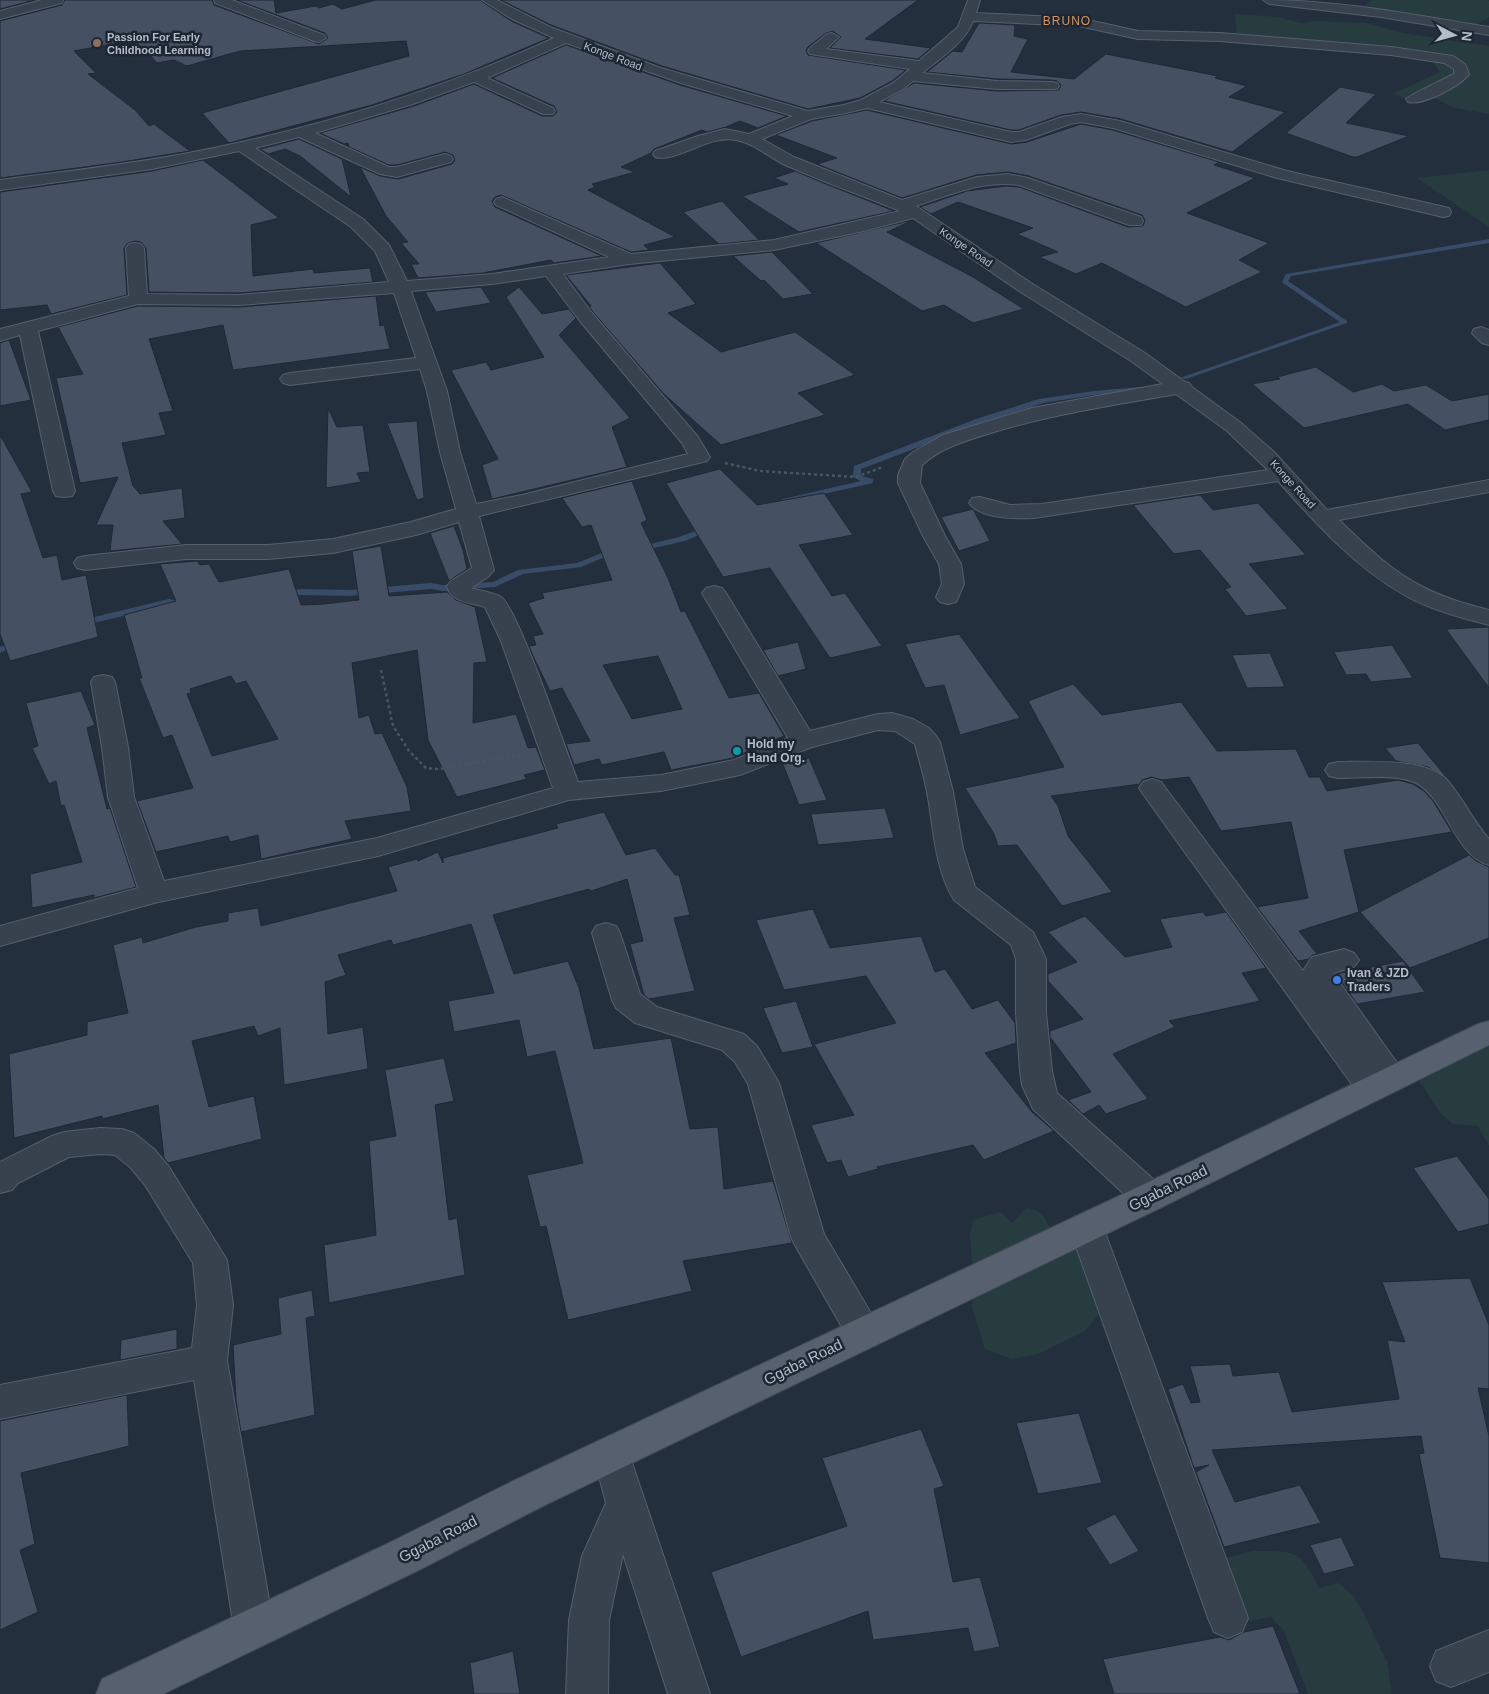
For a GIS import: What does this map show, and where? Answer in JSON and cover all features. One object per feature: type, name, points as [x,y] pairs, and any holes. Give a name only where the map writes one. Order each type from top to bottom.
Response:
[{"type":"main road","name":"Ggaba Road","points":[[117,1694],[154,1685],[254,1628],[1489,1032]]},
{"type":"street","points":[[0,15],[56,0]]},
{"type":"street","points":[[220,0],[319,38]]},
{"type":"street","name":"Konge Road","points":[[488,0],[514,17],[657,73],[725,94],[808,115]]},
{"type":"street","points":[[750,139],[808,115],[846,109],[866,103],[898,86],[955,38],[964,28],[974,0]]},
{"type":"street","points":[[1269,0],[1381,13],[1489,31]]},
{"type":"street","points":[[969,17],[1079,22],[1138,35],[1213,37],[1392,51],[1442,58],[1456,63],[1460,67],[1462,74],[1459,77],[1428,94],[1413,99]]},
{"type":"street","points":[[832,37],[815,51],[922,66]]},
{"type":"street","points":[[0,185],[168,161],[301,132],[379,110],[476,78],[530,56],[566,38]]},
{"type":"street","points":[[910,76],[997,85],[1052,86]]},
{"type":"street","points":[[476,78],[548,111]]},
{"type":"street","points":[[866,103],[1011,137],[1021,137],[1067,120],[1081,118],[1115,124],[1283,175],[1443,212]]},
{"type":"street","points":[[301,132],[386,171],[397,172],[445,159]]},
{"type":"street","name":"Konge Road","points":[[661,154],[703,139],[725,134],[750,139],[788,160],[908,209],[1025,287],[1138,357],[1234,427],[1284,474],[1322,517],[1380,570],[1398,583],[1444,604],[1489,618]]},
{"type":"street","points":[[243,146],[357,223],[383,249],[401,288],[437,391],[450,452],[483,570],[459,586],[460,592],[493,602],[496,606],[513,641],[568,792]]},
{"type":"street","points":[[0,335],[138,299],[220,301],[401,288],[552,272],[629,259],[774,245],[864,226],[987,179],[1004,178],[1022,181],[1135,221]]},
{"type":"street","points":[[502,202],[629,259]]},
{"type":"street","points":[[135,248],[138,299]]},
{"type":"street","points":[[85,563],[186,552],[310,550],[416,528],[468,512],[522,501],[700,457],[692,441],[586,317],[552,272]]},
{"type":"street","points":[[28,327],[64,491]]},
{"type":"street","points":[[290,379],[427,362]]},
{"type":"street","points":[[948,597],[953,584],[950,564],[934,536],[909,483],[912,463],[920,456],[950,439],[1032,414],[1182,388]]},
{"type":"street","points":[[980,503],[990,509],[1004,512],[1042,511],[1284,474]]},
{"type":"street","points":[[1322,517],[1489,486]]},
{"type":"street","points":[[714,594],[803,741]]},
{"type":"street","points":[[103,682],[115,747],[121,797],[154,893]]},
{"type":"street","points":[[0,936],[154,893],[378,847],[568,792],[661,783],[740,767],[803,741],[878,722],[892,721],[920,734],[927,742],[940,792],[949,849],[957,878],[964,893],[1023,939],[1031,959],[1031,1013],[1036,1071],[1038,1085],[1044,1100],[1150,1197]]},
{"type":"street","points":[[1338,770],[1402,770],[1423,776],[1439,786],[1466,830],[1489,856]]},
{"type":"street","points":[[1152,788],[1381,1084]]},
{"type":"street","points":[[606,933],[626,1000],[646,1014],[733,1042],[746,1054],[763,1083],[808,1237],[864,1332]]},
{"type":"street","points":[[1344,960],[1322,965],[1317,972],[1381,1084]]},
{"type":"street","points":[[0,1180],[6,1174],[64,1145],[100,1140],[122,1142],[142,1158],[157,1176],[210,1260],[215,1305],[209,1361],[254,1628]]},
{"type":"street","points":[[1086,1227],[1228,1618]]},
{"type":"street","points":[[0,1402],[209,1361]]},
{"type":"street","points":[[612,1454],[626,1504],[689,1694]]},
{"type":"street","points":[[587,1694],[589,1620],[600,1565],[602,1556],[626,1504]]},
{"type":"street","points":[[1451,1666],[1489,1651]]},
{"type":"path","points":[[700,457],[760,471],[856,477],[920,456]]},
{"type":"path","points":[[381,670],[393,726],[409,751],[426,768],[439,769],[522,754]]},
{"type":"green space","points":[[1372,0],[1487,0],[1489,1],[1489,17],[1476,24],[1378,10],[1365,5]]},
{"type":"green space","points":[[1235,14],[1278,17],[1301,23],[1316,21],[1366,23],[1403,33],[1489,46],[1489,114],[1455,108],[1434,98],[1417,103],[1393,94],[1440,72],[1434,63],[1447,56],[1237,35]]},
{"type":"green space","points":[[1489,170],[1489,227],[1417,178]]},
{"type":"green space","points":[[1489,1041],[1489,1146],[1478,1126],[1453,1124],[1441,1114],[1416,1076]]},
{"type":"green space","points":[[1026,1208],[1039,1212],[1051,1231],[973,1276],[970,1235],[973,1220],[1001,1212],[1012,1223]]},
{"type":"green space","points":[[1065,1248],[1077,1249],[1101,1312],[1085,1331],[1038,1354],[1012,1359],[985,1349],[972,1307],[975,1290]]},
{"type":"green space","points":[[1252,1551],[1278,1551],[1294,1554],[1306,1565],[1319,1588],[1338,1583],[1352,1594],[1361,1608],[1387,1662],[1392,1694],[1308,1694],[1284,1631],[1271,1617],[1243,1622],[1216,1561]]},
{"type":"building","points":[[0,0],[35,0],[0,9]]},
{"type":"building","points":[[65,0],[212,0],[214,5],[319,44],[328,38],[325,33],[237,0],[274,0],[276,13],[316,6],[319,8],[333,4],[342,9],[376,0],[480,0],[511,21],[549,38],[464,74],[372,105],[229,143],[202,113],[409,56],[406,41],[240,51],[187,66],[174,60],[157,63],[143,47],[129,41],[74,51],[96,73],[88,74],[135,110],[149,126],[154,124],[190,151],[0,178],[0,21],[62,5]]},
{"type":"building","points":[[501,0],[918,0],[865,39],[931,48],[918,59],[830,48],[841,37],[833,31],[826,33],[808,47],[806,50],[808,55],[906,70],[892,81],[860,98],[808,109],[662,66],[551,25]]},
{"type":"building","points":[[979,23],[1015,25],[1014,36],[1028,39],[1011,72],[1074,79],[1106,54],[1218,76],[1215,78],[1247,86],[1229,97],[1285,112],[1232,152],[1121,119],[1081,112],[1061,115],[1019,130],[1011,130],[884,101],[914,83],[997,91],[1059,90],[1061,85],[1057,81],[1052,80],[997,79],[927,72],[953,51],[962,52]]},
{"type":"building","points":[[566,45],[680,85],[787,116],[758,128],[740,121],[707,132],[702,130],[654,149],[651,153],[621,167],[635,172],[592,184],[595,187],[588,190],[675,237],[644,245],[649,250],[631,252],[501,195],[495,197],[492,201],[495,207],[602,256],[554,263],[551,260],[483,273],[418,278],[411,264],[419,264],[401,243],[408,242],[386,216],[360,167],[380,176],[398,179],[452,164],[455,160],[453,155],[445,152],[397,165],[389,165],[349,147],[348,143],[344,144],[320,133],[414,106],[474,84],[542,116],[553,116],[557,112],[554,106],[492,78]]},
{"type":"building","points":[[1340,87],[1376,94],[1346,123],[1409,136],[1353,157],[1286,133]]},
{"type":"building","points":[[867,110],[1011,144],[1027,142],[1081,124],[1113,130],[1219,162],[1214,165],[1255,178],[1187,213],[1269,243],[1239,260],[1262,272],[1186,307],[1102,263],[1076,274],[1039,257],[1058,252],[1017,234],[1033,228],[958,202],[931,214],[920,207],[967,191],[1006,186],[1019,187],[1128,227],[1143,226],[1145,220],[1142,215],[1029,176],[1008,172],[976,175],[902,198],[817,164],[837,158],[776,135],[812,121]]},
{"type":"building","points":[[299,139],[342,159],[351,197],[300,156],[285,149],[268,154],[260,149]]},
{"type":"building","points":[[203,160],[279,218],[251,225],[253,276],[313,269],[314,273],[370,268],[373,282],[239,293],[149,292],[146,248],[141,242],[135,241],[128,243],[124,248],[127,295],[51,314],[47,305],[0,310],[0,192],[152,171]]},
{"type":"building","points":[[795,171],[894,211],[799,232],[742,196],[788,184],[774,178]]},
{"type":"building","points":[[722,201],[759,240],[719,244],[683,212]]},
{"type":"building","points":[[913,220],[887,232],[973,277],[1024,309],[973,323],[944,305],[922,311],[816,243]]},
{"type":"building","points":[[772,252],[813,294],[783,299],[764,280],[761,281],[733,256]]},
{"type":"building","points":[[660,263],[696,304],[668,313],[721,352],[795,332],[855,375],[798,393],[825,415],[721,445],[664,394],[593,312],[589,306],[591,306],[566,275]]},
{"type":"building","points":[[481,287],[491,303],[436,312],[425,292]]},
{"type":"building","points":[[519,287],[542,314],[569,309],[576,318],[559,335],[630,418],[612,427],[627,467],[492,499],[482,465],[498,459],[451,370],[486,362],[491,370],[544,357],[506,297]]},
{"type":"building","points":[[376,296],[380,326],[384,325],[390,349],[233,370],[223,325],[149,339],[173,411],[159,413],[166,435],[122,443],[133,486],[140,494],[182,488],[185,518],[163,521],[182,544],[110,551],[113,525],[96,525],[118,477],[80,483],[56,378],[83,374],[58,327],[138,306],[239,307]]},
{"type":"building","points":[[9,340],[31,400],[0,406],[0,343]]},
{"type":"building","points":[[1316,367],[1353,392],[1382,384],[1394,391],[1426,385],[1452,401],[1489,394],[1489,420],[1445,430],[1408,404],[1304,428],[1252,384],[1280,379],[1277,377]]},
{"type":"building","points":[[328,408],[337,427],[363,425],[370,472],[357,473],[361,482],[326,488]]},
{"type":"building","points":[[417,421],[424,498],[417,500],[387,423]]},
{"type":"building","points":[[0,435],[32,492],[21,494],[43,558],[57,555],[62,580],[86,575],[98,637],[10,661],[0,634]]},
{"type":"building","points":[[720,469],[757,505],[824,493],[853,535],[799,545],[832,596],[845,593],[882,646],[830,658],[770,568],[723,577],[666,483]]},
{"type":"building","points":[[632,481],[647,520],[641,523],[668,578],[681,612],[685,611],[729,698],[759,693],[784,736],[733,758],[671,770],[664,752],[602,765],[599,759],[574,765],[566,744],[590,741],[562,688],[550,691],[534,658],[529,646],[536,645],[533,636],[543,634],[528,603],[544,598],[542,593],[612,580],[591,525],[582,527],[562,498]],"holes":[[[658,656],[682,709],[632,719],[603,665]]]},
{"type":"building","points":[[1200,495],[1213,510],[1258,503],[1306,555],[1249,564],[1288,609],[1246,616],[1225,589],[1231,587],[1200,550],[1174,554],[1133,505]]},
{"type":"building","points":[[973,509],[990,541],[959,551],[941,517]]},
{"type":"building","points":[[454,526],[463,550],[467,569],[449,581],[430,533]]},
{"type":"building","points":[[381,546],[389,596],[447,592],[456,600],[475,607],[487,662],[474,663],[473,723],[516,714],[528,748],[536,747],[545,770],[524,775],[527,779],[457,797],[428,740],[417,650],[352,663],[359,718],[369,715],[375,734],[382,733],[407,787],[411,811],[345,821],[352,839],[261,859],[258,835],[230,842],[228,836],[156,852],[137,801],[193,788],[172,735],[163,738],[139,678],[142,678],[124,615],[176,601],[160,564],[197,561],[200,565],[209,564],[219,582],[289,569],[301,605],[359,600],[352,551]],"holes":[[[231,676],[236,684],[246,681],[278,739],[212,756],[187,694],[191,693],[190,689]]]},
{"type":"building","points":[[1489,627],[1489,688],[1446,629]]},
{"type":"building","points":[[959,634],[1020,718],[960,735],[944,685],[925,688],[905,644]]},
{"type":"building","points":[[798,642],[806,669],[778,676],[763,650]]},
{"type":"building","points":[[1392,645],[1413,678],[1371,682],[1366,674],[1346,675],[1334,652]]},
{"type":"building","points":[[1270,653],[1285,687],[1247,688],[1232,655]]},
{"type":"building","points":[[1073,684],[1102,715],[1181,702],[1217,751],[1296,749],[1309,777],[1320,777],[1327,791],[1398,780],[1413,784],[1424,791],[1433,801],[1452,832],[1344,850],[1359,912],[1299,931],[1317,954],[1312,955],[1309,959],[1298,961],[1257,907],[1308,898],[1291,822],[1221,831],[1189,777],[1162,780],[1151,777],[1142,780],[1140,784],[1051,796],[1058,806],[1068,836],[1112,892],[1062,906],[1017,845],[998,846],[994,834],[965,788],[1064,767],[1028,701]]},
{"type":"building","points":[[81,691],[95,725],[87,728],[107,809],[110,808],[136,887],[94,898],[94,895],[32,908],[30,874],[82,862],[64,805],[61,806],[56,781],[49,784],[32,748],[38,746],[26,703]]},
{"type":"building","points":[[1418,743],[1447,778],[1428,767],[1396,761],[1385,748]]},
{"type":"building","points":[[809,758],[827,800],[799,805],[782,762]]},
{"type":"building","points":[[885,808],[894,838],[818,845],[811,814]]},
{"type":"building","points":[[604,812],[626,855],[655,848],[675,875],[679,875],[690,915],[674,918],[695,991],[649,999],[644,995],[630,944],[643,941],[627,879],[591,891],[589,889],[493,915],[514,974],[568,961],[579,988],[594,1049],[671,1038],[690,1129],[718,1127],[724,1189],[773,1181],[792,1243],[683,1261],[692,1291],[568,1320],[546,1226],[540,1227],[527,1175],[583,1163],[555,1051],[527,1057],[519,1020],[454,1032],[448,1001],[494,993],[471,924],[393,945],[391,940],[338,955],[346,975],[325,982],[328,1034],[363,1027],[368,1069],[284,1085],[280,1028],[258,1036],[254,1026],[192,1041],[209,1107],[254,1096],[262,1139],[168,1163],[164,1158],[158,1105],[102,1119],[102,1116],[14,1138],[9,1054],[87,1035],[87,1022],[128,1013],[113,945],[142,937],[143,943],[196,927],[228,921],[228,913],[258,908],[261,926],[397,891],[388,867],[417,859],[418,861],[438,852],[443,863],[443,858],[558,828],[556,824]]},
{"type":"building","points":[[1469,855],[1476,861],[1489,867],[1489,938],[1410,968],[1360,912]]},
{"type":"building","points":[[813,909],[830,948],[921,936],[935,972],[945,969],[972,1009],[998,1000],[1015,1023],[1016,1043],[985,1053],[1032,1112],[1054,1131],[984,1160],[973,1145],[877,1167],[878,1169],[848,1177],[841,1160],[827,1163],[811,1125],[854,1115],[814,1044],[896,1023],[866,976],[784,990],[756,920]]},
{"type":"building","points":[[1203,912],[1206,916],[1226,912],[1266,968],[1242,973],[1260,1001],[1169,1021],[1175,1027],[1113,1054],[1148,1099],[1106,1114],[1099,1105],[1083,1114],[1068,1100],[1091,1092],[1050,1037],[1050,1031],[1083,1019],[1048,981],[1048,974],[1077,962],[1048,932],[1085,916],[1125,957],[1172,947],[1160,919]]},
{"type":"building","points":[[1403,961],[1425,992],[1357,1004],[1336,974]]},
{"type":"building","points":[[796,1001],[813,1047],[782,1053],[763,1008]]},
{"type":"building","points":[[444,1058],[454,1101],[435,1105],[449,1220],[457,1218],[465,1275],[329,1303],[324,1245],[376,1235],[369,1141],[396,1136],[385,1070]]},
{"type":"building","points":[[1457,1156],[1489,1199],[1489,1224],[1458,1232],[1413,1168]]},
{"type":"building","points":[[1470,1278],[1489,1325],[1489,1389],[1478,1388],[1489,1436],[1489,1563],[1440,1558],[1419,1454],[1424,1453],[1421,1436],[1212,1450],[1235,1502],[1300,1485],[1321,1523],[1224,1547],[1196,1472],[1209,1465],[1194,1468],[1168,1389],[1183,1384],[1191,1403],[1200,1402],[1190,1366],[1230,1364],[1233,1376],[1279,1372],[1292,1412],[1399,1399],[1387,1340],[1405,1342],[1382,1282]]},
{"type":"building","points":[[312,1290],[315,1316],[306,1318],[315,1415],[241,1432],[236,1400],[233,1345],[281,1334],[278,1298]]},
{"type":"building","points":[[177,1329],[177,1349],[120,1360],[121,1340]]},
{"type":"building","points":[[127,1395],[129,1446],[21,1473],[35,1544],[20,1550],[38,1612],[0,1630],[0,1421]]},
{"type":"building","points":[[1079,1413],[1102,1483],[1038,1494],[1016,1423]]},
{"type":"building","points":[[921,1429],[944,1486],[934,1489],[953,1582],[980,1577],[1000,1647],[974,1652],[968,1628],[873,1640],[868,1611],[741,1657],[711,1572],[847,1526],[822,1458]]},
{"type":"building","points":[[1115,1514],[1139,1551],[1110,1565],[1086,1528]]},
{"type":"building","points":[[1341,1537],[1355,1566],[1324,1574],[1310,1545]]},
{"type":"building","points":[[1273,1626],[1300,1694],[1114,1694],[1103,1659],[1220,1637],[1229,1640],[1244,1632]]},
{"type":"building","points":[[513,1651],[520,1694],[474,1694],[470,1663]]},
{"type":"waterway","points":[[1184,378],[1345,322],[1285,282],[1288,275],[1489,241]]},
{"type":"waterway","points":[[869,481],[857,477],[857,468],[979,421],[1042,401],[1094,393],[1141,389]]},
{"type":"waterway","points":[[783,501],[870,481]]},
{"type":"waterway","points":[[641,549],[682,539],[709,529]]},
{"type":"waterway","points":[[285,595],[300,592],[349,593],[431,586],[443,588],[495,584],[521,572],[578,565],[615,551]]},
{"type":"waterway","points":[[81,623],[169,602],[184,603]]},
{"type":"waterway","points":[[0,650],[17,642]]},
{"type":"place","name":"Passion For Early Childhood Learning","points":[[97,43]]},
{"type":"place","name":"Hold my Hand Org.","points":[[737,751]]},
{"type":"place","name":"Ivan & JZD Traders","points":[[1337,980]]},
{"type":"district","name":"BRUNO","points":[[1067,21]]}]
